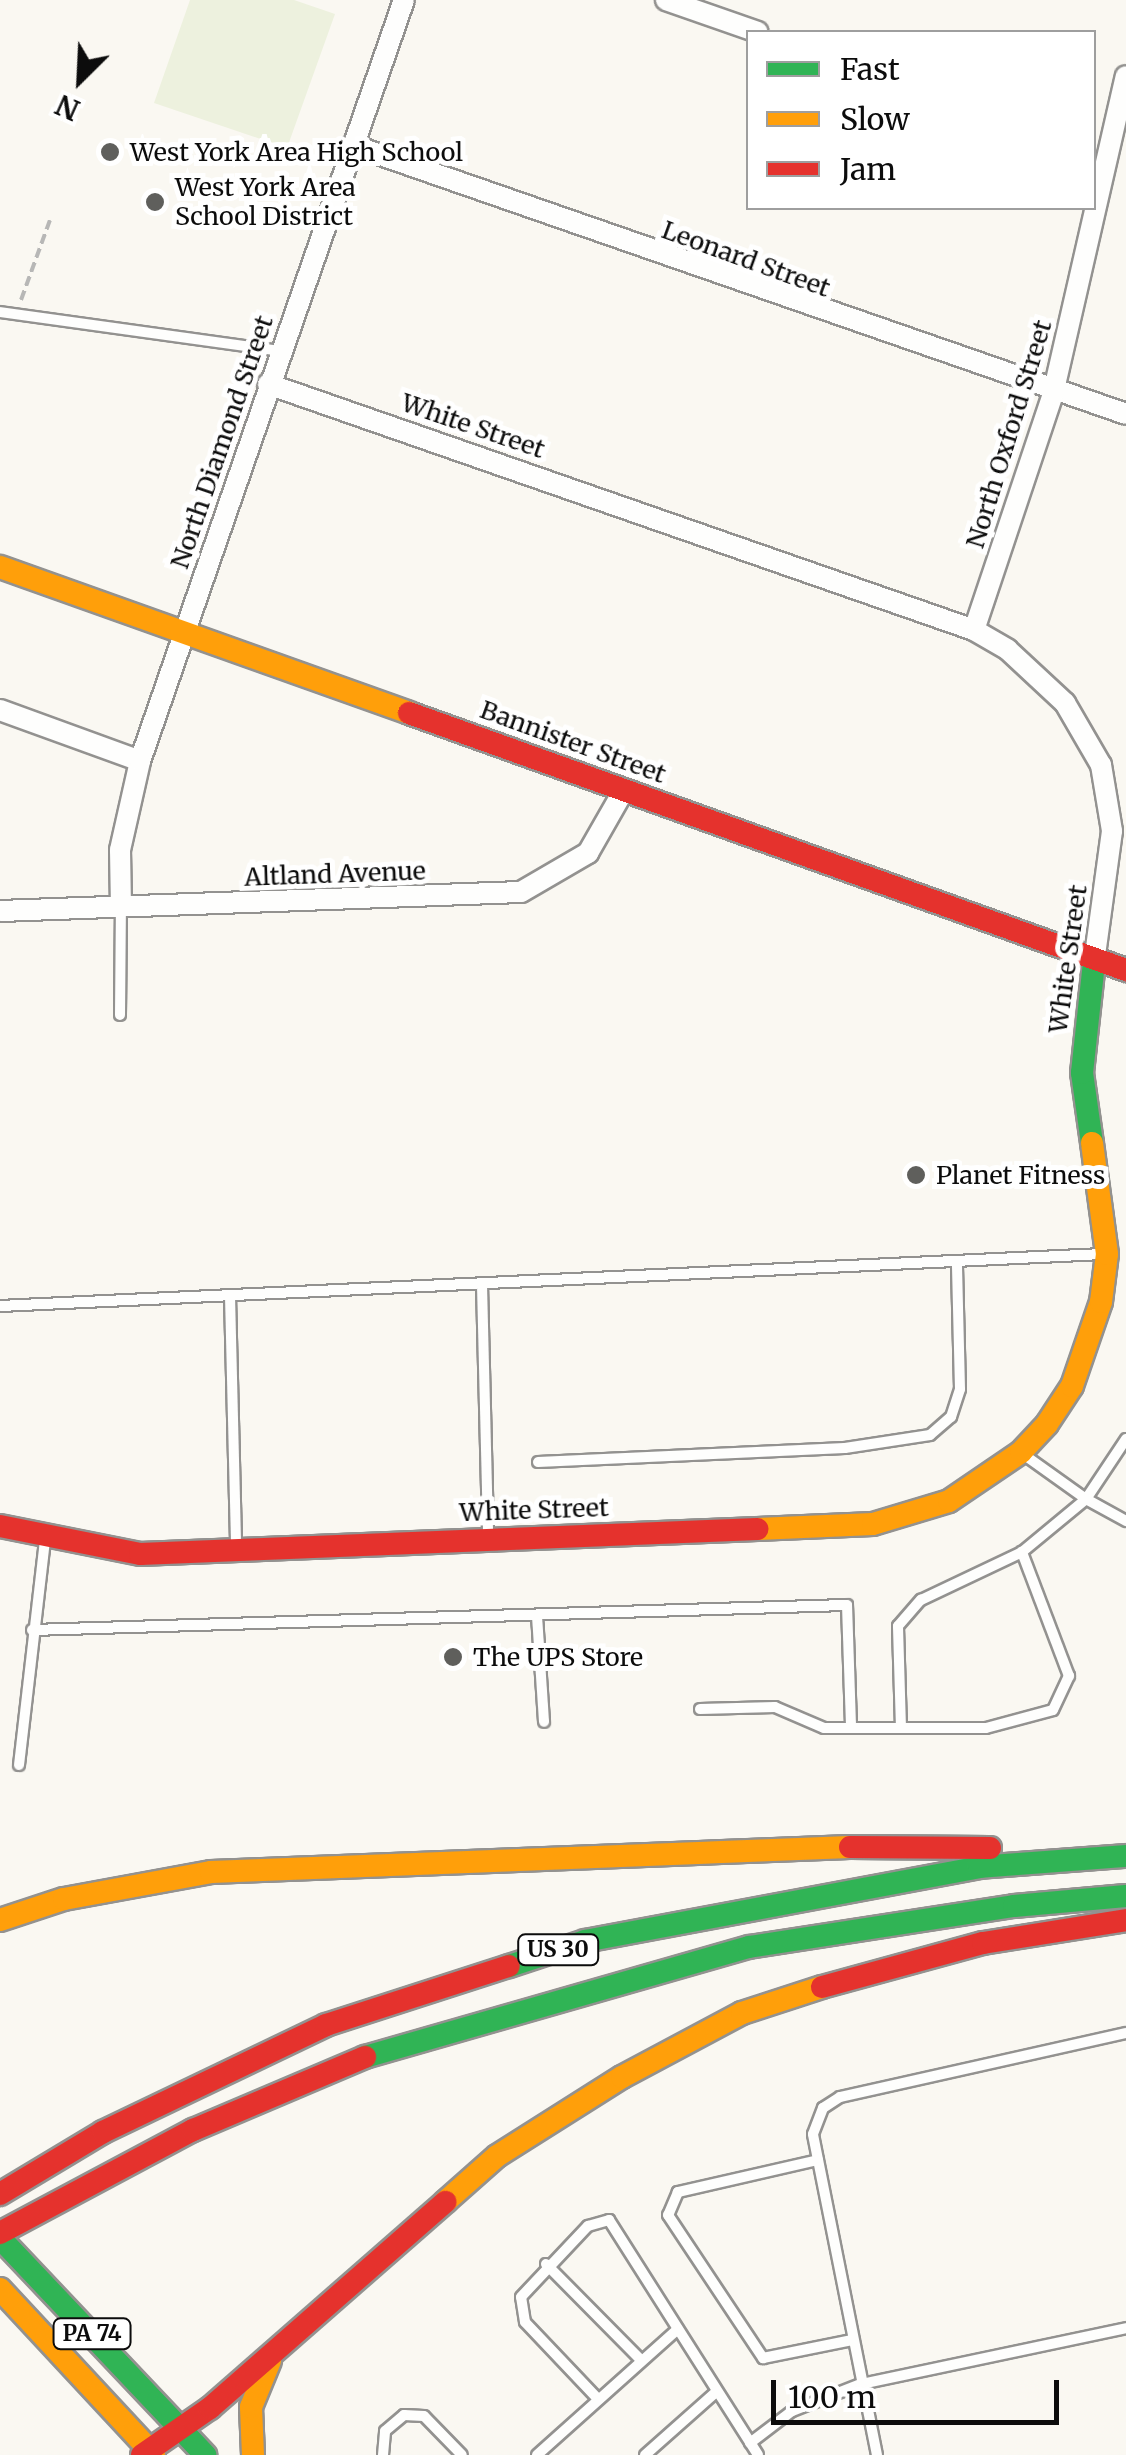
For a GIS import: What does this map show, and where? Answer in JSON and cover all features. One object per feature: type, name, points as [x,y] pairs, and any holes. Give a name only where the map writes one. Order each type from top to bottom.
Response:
[{"type":"main road","name":"Bannister Street","points":[[0,567],[184,630],[1094,962],[1126,970]]},
{"type":"main road","name":"White Street","points":[[0,1526],[45,1539],[140,1554],[873,1524],[950,1501],[1021,1452],[1072,1386],[1101,1302],[1107,1254],[1082,1073],[1094,962]]},
{"type":"main road","points":[[0,1920],[64,1900],[211,1872],[856,1847],[1126,1853]]},
{"type":"main road","name":"US 30","points":[[0,2194],[103,2132],[326,2026],[585,1941],[980,1867],[1126,1853]]},
{"type":"main road","name":"US 30","points":[[0,2236],[52,2201],[193,2130],[381,2050],[748,1948],[1014,1906],[1126,1896]]},
{"type":"main road","points":[[149,2454],[274,2352],[498,2156],[622,2077],[742,2014],[983,1943],[1126,1920]]},
{"type":"main road","name":"PA 74","points":[[0,2236],[205,2455]]},
{"type":"main road","name":"PA 74","points":[[0,2289],[149,2454]]},
{"type":"main road","points":[[253,2455],[251,2407],[274,2352]]},
{"type":"street","name":"North Diamond Street","points":[[121,907],[120,850],[140,761],[404,0]]},
{"type":"street","points":[[666,0],[752,30]]},
{"type":"street","name":"North Oxford Street","points":[[1096,198],[1126,76]]},
{"type":"street","name":"Leonard Street","points":[[352,145],[1053,394],[1126,414]]},
{"type":"street","name":"North Oxford Street","points":[[974,630],[1053,394],[1093,210]]},
{"type":"street","name":"White Street","points":[[268,384],[974,630],[1040,675],[1101,766],[1112,831],[1094,962]]},
{"type":"street","points":[[0,710],[140,761]]},
{"type":"street","name":"Altland Avenue","points":[[0,911],[521,892],[588,854],[624,790]]},
{"type":"lane","points":[[0,312],[280,351]]},
{"type":"lane","points":[[120,1015],[121,907]]},
{"type":"lane","points":[[0,1306],[1107,1254]]},
{"type":"lane","points":[[538,1462],[846,1448],[930,1434],[952,1417],[960,1389],[957,1264]]},
{"type":"lane","points":[[482,1285],[488,1539]]},
{"type":"lane","points":[[230,1296],[236,1549]]},
{"type":"lane","points":[[901,1728],[898,1626],[921,1600],[1022,1552],[1086,1500],[1126,1439]]},
{"type":"lane","points":[[1021,1452],[1086,1500],[1126,1520]]},
{"type":"lane","points":[[19,1765],[45,1539]]},
{"type":"lane","points":[[700,1709],[776,1707],[824,1728],[986,1728],[1053,1710],[1069,1676],[1022,1552]]},
{"type":"lane","points":[[32,1630],[847,1605],[851,1728]]},
{"type":"lane","points":[[537,1616],[544,1722]]},
{"type":"lane","points":[[877,2455],[812,2134],[823,2108],[840,2097],[1126,2034]]},
{"type":"lane","points":[[818,2160],[678,2192],[668,2215],[763,2358],[852,2340]]},
{"type":"lane","points":[[598,2399],[525,2322],[521,2297],[546,2264],[588,2226],[609,2220],[758,2455]]},
{"type":"lane","points":[[546,2264],[641,2360]]},
{"type":"lane","points":[[537,2455],[678,2328]]},
{"type":"lane","points":[[750,2443],[792,2412],[861,2384],[1126,2328]]},
{"type":"lane","points":[[646,2455],[716,2392]]},
{"type":"lane","points":[[383,2455],[385,2431],[404,2415],[424,2416],[462,2455]]},
{"type":"path","points":[[16,314],[50,220]]},
{"type":"green space","points":[[190,0],[294,0],[335,14],[287,148],[154,103]]},
{"type":"traffic: fast","points":[[1092,1143],[1082,1073],[1094,962]]},
{"type":"traffic: fast","points":[[509,1966],[585,1941],[979,1867],[1126,1856]]},
{"type":"traffic: fast","points":[[365,2057],[749,1947],[1014,1906],[1126,1896]]},
{"type":"traffic: fast","points":[[0,2238],[205,2455]]},
{"type":"traffic: slow","points":[[0,567],[409,713]]},
{"type":"traffic: slow","points":[[757,1529],[873,1524],[949,1501],[1021,1452],[1047,1424],[1072,1386],[1101,1302],[1107,1254],[1092,1143]]},
{"type":"traffic: slow","points":[[0,1920],[64,1899],[211,1872],[850,1847]]},
{"type":"traffic: slow","points":[[445,2202],[497,2156],[622,2077],[742,2013],[822,1987]]},
{"type":"traffic: slow","points":[[0,2289],[154,2455]]},
{"type":"traffic: slow","points":[[253,2455],[251,2407],[270,2361]]},
{"type":"traffic: jam","points":[[409,713],[1126,970]]},
{"type":"traffic: jam","points":[[0,1526],[140,1554],[757,1529]]},
{"type":"traffic: jam","points":[[850,1847],[990,1848]]},
{"type":"traffic: jam","points":[[822,1987],[983,1943],[1126,1920]]},
{"type":"traffic: jam","points":[[0,2194],[103,2132],[326,2025],[509,1966]]},
{"type":"traffic: jam","points":[[0,2233],[193,2130],[365,2057]]},
{"type":"traffic: jam","points":[[142,2455],[210,2408],[445,2202]]},
{"type":"place","name":"West York Area High School","points":[[110,152]]},
{"type":"place","name":"West York Area School District","points":[[155,202]]},
{"type":"place","name":"Planet Fitness","points":[[916,1175]]},
{"type":"place","name":"The UPS Store","points":[[453,1657]]}]
